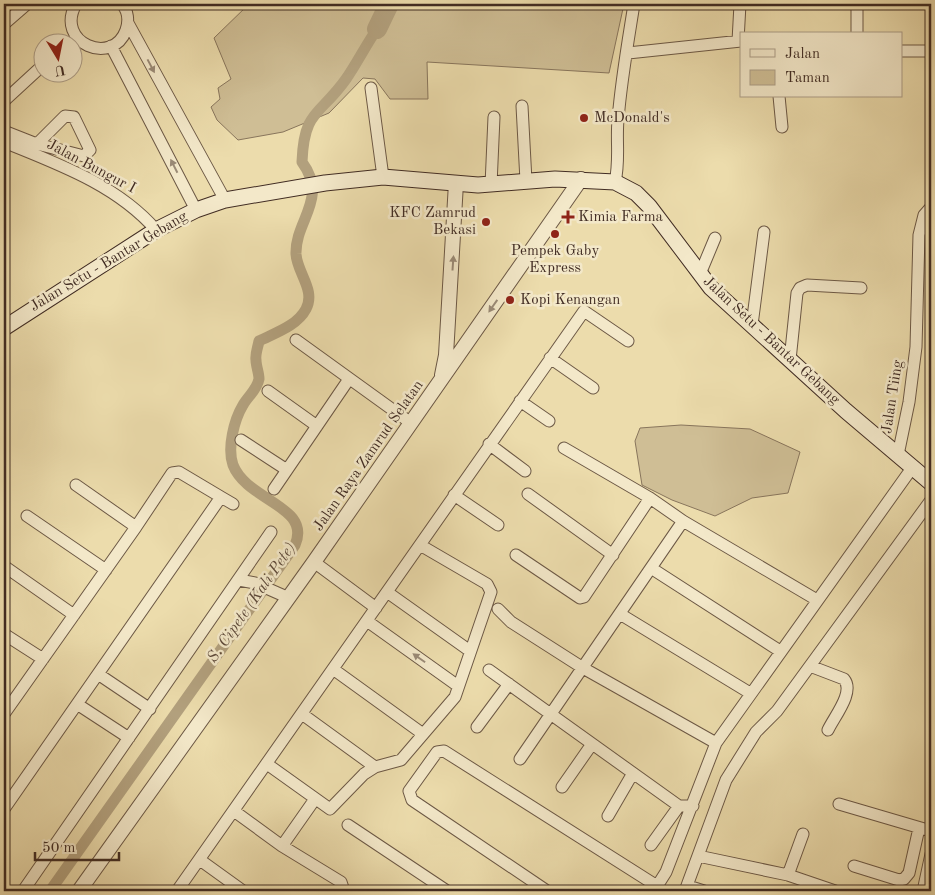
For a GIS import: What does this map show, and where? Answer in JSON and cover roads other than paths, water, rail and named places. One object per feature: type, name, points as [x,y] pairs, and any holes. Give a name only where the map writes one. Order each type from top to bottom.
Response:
[{"type":"main road","name":"Jalan Setu - Bantar Gebang","points":[[4,328],[156,230],[196,210],[225,200],[325,183],[383,178],[491,185],[526,181],[581,179],[615,182],[636,193],[649,206],[711,288],[931,484]]},
{"type":"street","points":[[5,21],[27,4]]},
{"type":"street","points":[[71,32],[70,20],[75,4]]},
{"type":"street","points":[[122,4],[128,23],[225,200]]},
{"type":"street","points":[[615,182],[619,166],[617,129],[621,86],[628,53],[634,4]]},
{"type":"street","points":[[628,53],[740,41],[740,4]]},
{"type":"street","points":[[857,4],[858,32]]},
{"type":"street","points":[[82,44],[96,48],[111,46],[120,40],[128,23]]},
{"type":"street","points":[[111,46],[196,210]]},
{"type":"street","points":[[902,51],[931,50]]},
{"type":"street","points":[[4,101],[32,75]]},
{"type":"street","points":[[371,88],[383,178]]},
{"type":"street","points":[[779,98],[782,127]]},
{"type":"street","points":[[522,106],[526,181]]},
{"type":"street","points":[[4,131],[37,144],[84,156],[90,150],[74,117],[70,115],[66,116],[37,144]]},
{"type":"street","points":[[491,185],[494,117]]},
{"type":"street","name":"Jalan Bungur I","points":[[4,142],[62,166],[125,200],[140,212],[156,230]]},
{"type":"street","name":"Jalan Raya Zamrud Selatan","points":[[79,891],[283,596],[314,562],[581,179]]},
{"type":"street","name":"Jalan Raya Zamrud Selatan","points":[[441,381],[446,355],[456,184]]},
{"type":"street","name":"Jalan Tiing","points":[[898,455],[909,402],[916,343],[919,235],[924,215],[931,208]]},
{"type":"street","points":[[752,326],[764,232]]},
{"type":"street","points":[[700,274],[715,238]]},
{"type":"street","points":[[790,360],[797,293],[800,288],[807,285],[861,288]]},
{"type":"street","points":[[177,891],[584,311],[628,341]]},
{"type":"street","points":[[296,340],[411,423]]},
{"type":"street","points":[[550,358],[593,388]]},
{"type":"street","points":[[274,488],[349,379]]},
{"type":"street","points":[[268,391],[317,426]]},
{"type":"street","points":[[520,401],[549,421]]},
{"type":"street","points":[[242,440],[287,470]]},
{"type":"street","points":[[490,444],[525,471]]},
{"type":"street","points":[[564,448],[817,600]]},
{"type":"street","points":[[547,891],[412,800],[409,791],[437,752],[444,751],[655,889],[666,872],[716,744],[750,693],[912,468]]},
{"type":"street","points":[[4,714],[8,701],[43,659],[172,473],[175,471],[233,504]]},
{"type":"street","points":[[76,485],[136,527]]},
{"type":"street","points":[[528,494],[613,555]]},
{"type":"street","points":[[454,495],[498,525]]},
{"type":"street","points":[[4,809],[221,497]]},
{"type":"street","points":[[516,555],[582,598],[650,498]]},
{"type":"street","points":[[704,891],[686,889],[726,780],[756,732],[777,711],[931,500]]},
{"type":"street","points":[[27,516],[106,570]]},
{"type":"street","points":[[520,759],[683,521]]},
{"type":"street","points":[[23,891],[272,532]]},
{"type":"street","points":[[267,764],[330,810],[364,774],[375,767],[401,760],[454,697],[491,592],[487,584],[420,545]]},
{"type":"street","points":[[314,562],[376,608]]},
{"type":"street","points":[[4,566],[74,615]]},
{"type":"street","points":[[652,568],[780,651]]},
{"type":"street","points":[[239,580],[255,583],[283,596]]},
{"type":"street","points":[[386,592],[470,651]]},
{"type":"street","points":[[498,609],[511,622],[583,668],[716,744]]},
{"type":"street","points":[[620,614],[750,693]]},
{"type":"street","points":[[366,621],[458,686]]},
{"type":"street","points":[[4,634],[43,659]]},
{"type":"street","points":[[810,666],[844,679],[848,684],[848,691],[828,730]]},
{"type":"street","points":[[333,669],[423,734]]},
{"type":"street","points":[[489,670],[679,806],[693,806]]},
{"type":"street","points":[[98,674],[150,709]]},
{"type":"street","points":[[476,727],[509,684]]},
{"type":"street","points":[[77,704],[129,738]]},
{"type":"street","points":[[302,714],[375,767]]},
{"type":"street","points":[[562,787],[592,744]]},
{"type":"street","points":[[608,816],[633,774]]},
{"type":"street","points":[[282,846],[315,799]]},
{"type":"street","points":[[839,804],[931,832]]},
{"type":"street","points":[[651,846],[679,806]]},
{"type":"street","points":[[234,811],[282,846],[341,882],[344,891]]},
{"type":"street","points":[[348,825],[447,891]]},
{"type":"street","points":[[854,866],[899,880],[904,879],[909,873],[918,828]]},
{"type":"street","points":[[788,874],[803,834]]},
{"type":"street","points":[[923,891],[931,854]]},
{"type":"street","points":[[698,856],[788,874],[801,886],[835,891]]},
{"type":"street","points":[[200,860],[243,891]]},
{"type":"waterway","name":"S. Cipete (Kali Pete)","points":[[377,29],[389,4]]},
{"type":"waterway","name":"S. Cipete (Kali Pete)","points":[[50,891],[295,545],[298,532],[294,521],[287,512],[240,477],[233,465],[231,458],[232,434],[240,411],[258,383],[256,353],[259,341],[297,320],[306,309],[308,302],[309,295],[296,254],[300,230],[312,198],[309,175],[302,162],[306,132],[315,115],[346,79],[377,29]]},
{"type":"place","name":"McDonald's","points":[[584,118]]},
{"type":"place","name":"Kimia Farma","points":[[568,217]]},
{"type":"place","name":"KFC Zamrud Bekasi","points":[[486,222]]},
{"type":"place","name":"Pempek Gaby Express","points":[[555,234]]},
{"type":"place","name":"Kopi Kenangan","points":[[510,300]]}]
